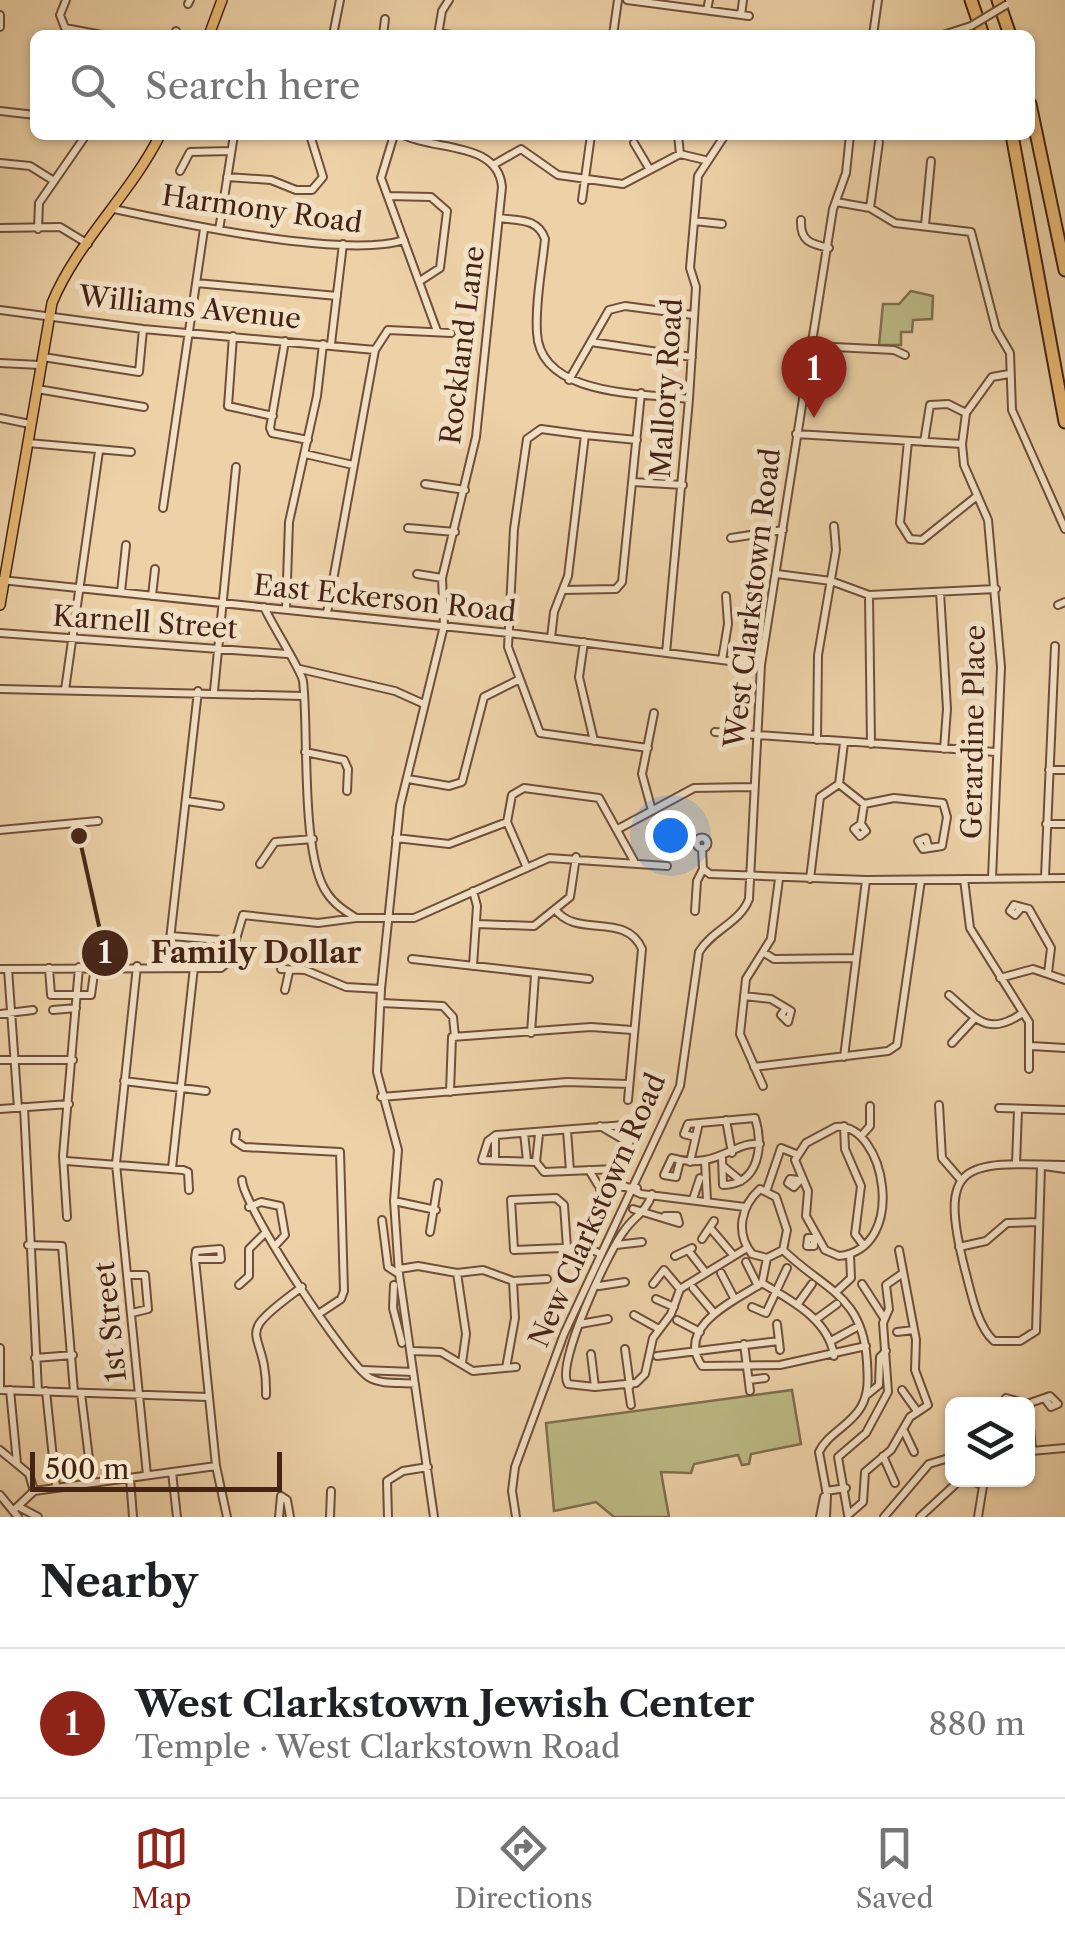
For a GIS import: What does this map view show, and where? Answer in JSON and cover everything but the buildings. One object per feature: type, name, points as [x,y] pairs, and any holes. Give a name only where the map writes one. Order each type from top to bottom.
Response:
[{"type":"highway","points":[[971,0],[981,30]]},
{"type":"highway","points":[[1005,2],[1009,30]]},
{"type":"highway","points":[[1035,128],[1065,270]]},
{"type":"highway","points":[[1013,140],[1065,422]]},
{"type":"main road","points":[[210,30],[222,0]]},
{"type":"main road","points":[[0,605],[1,580],[48,314],[62,282],[114,210],[157,140]]},
{"type":"street","points":[[66,0],[60,14],[65,28],[76,30]]},
{"type":"street","points":[[334,30],[340,0]]},
{"type":"street","points":[[439,30],[450,0]]},
{"type":"street","points":[[614,30],[618,0]]},
{"type":"street","points":[[627,0],[745,15],[743,0]]},
{"type":"street","points":[[707,10],[709,0]]},
{"type":"street","points":[[874,30],[878,0]]},
{"type":"street","points":[[959,30],[972,26],[1005,2]]},
{"type":"street","points":[[0,15],[0,26]]},
{"type":"street","points":[[384,30],[385,18]]},
{"type":"street","points":[[0,111],[30,114]]},
{"type":"street","points":[[38,229],[40,203],[82,140]]},
{"type":"street","points":[[219,230],[233,140]]},
{"type":"street","points":[[226,177],[271,180],[296,190],[312,190],[323,177],[312,140]]},
{"type":"street","points":[[392,140],[382,168],[388,196],[437,331]]},
{"type":"street","points":[[418,140],[471,151],[493,165],[521,149],[558,175],[623,184],[680,154],[705,160]]},
{"type":"street","points":[[582,200],[591,140]]},
{"type":"street","points":[[679,140],[680,154]]},
{"type":"street","name":"Mallory Road","points":[[666,653],[692,357],[698,176],[721,140]]},
{"type":"street","name":"West Clarkstown Road","points":[[750,876],[761,665],[796,434],[849,140]]},
{"type":"street","points":[[870,208],[879,142]]},
{"type":"street","points":[[634,143],[650,170]]},
{"type":"street","points":[[180,172],[190,152],[230,151]]},
{"type":"street","points":[[925,225],[931,161]]},
{"type":"street","points":[[0,163],[30,166],[54,180]]},
{"type":"street","name":"Rockland Lane","points":[[400,1272],[394,1201],[398,1150],[378,1072],[381,989],[396,838],[444,626],[442,578],[476,436],[500,218],[501,178],[493,165]]},
{"type":"street","points":[[388,196],[431,197],[447,211],[440,268],[420,281]]},
{"type":"street","points":[[836,202],[870,208],[896,222],[970,232],[996,329],[1010,354],[1012,410],[1065,528]]},
{"type":"street","name":"Harmony Road","points":[[114,210],[204,229],[343,244],[378,247],[404,240]]},
{"type":"street","points":[[500,218],[535,222],[545,239],[538,344],[546,360],[570,380],[689,399]]},
{"type":"street","points":[[801,220],[801,234],[807,242],[829,248]]},
{"type":"street","points":[[694,221],[722,224]]},
{"type":"street","points":[[0,228],[71,230],[88,244]]},
{"type":"street","points":[[163,508],[204,229]]},
{"type":"street","points":[[286,608],[289,522],[337,296],[343,244]]},
{"type":"street","points":[[196,282],[337,296]]},
{"type":"street","points":[[570,380],[606,316],[616,307],[693,315]]},
{"type":"street","name":"Williams Avenue","points":[[0,310],[143,329],[374,350]]},
{"type":"street","points":[[328,613],[374,350],[382,335],[396,328],[451,333]]},
{"type":"street","points":[[0,362],[41,361],[140,372],[143,329]]},
{"type":"street","points":[[232,336],[228,406],[273,416]]},
{"type":"street","points":[[285,341],[272,432],[308,440]]},
{"type":"street","points":[[591,342],[692,357]]},
{"type":"street","points":[[814,346],[894,350],[906,355]]},
{"type":"street","points":[[924,442],[930,405],[948,404],[966,413],[992,377],[1009,374]]},
{"type":"street","points":[[36,389],[144,406]]},
{"type":"street","points":[[562,590],[620,587],[641,392]]},
{"type":"street","name":"Gerardine Place","points":[[966,413],[964,465],[988,520],[1002,667],[992,878]]},
{"type":"street","points":[[0,418],[30,424]]},
{"type":"street","points":[[637,440],[541,429],[526,439],[514,528],[508,654],[540,733],[648,748]]},
{"type":"street","points":[[796,434],[962,444]]},
{"type":"street","points":[[551,638],[586,435]]},
{"type":"street","points":[[908,440],[900,523],[910,539],[922,540],[977,496]]},
{"type":"street","points":[[27,443],[132,452]]},
{"type":"street","points":[[65,690],[76,588],[99,451]]},
{"type":"street","points":[[305,454],[353,465]]},
{"type":"street","points":[[214,691],[236,467]]},
{"type":"street","points":[[633,482],[683,485]]},
{"type":"street","points":[[425,484],[465,490]]},
{"type":"street","points":[[817,740],[818,656],[831,581],[834,526]]},
{"type":"street","points":[[408,528],[455,532]]},
{"type":"street","points":[[731,538],[782,530]]},
{"type":"street","points":[[121,592],[126,545]]},
{"type":"street","points":[[152,596],[155,568]]},
{"type":"street","points":[[417,574],[442,578]]},
{"type":"street","points":[[777,574],[831,581],[868,595],[996,589]]},
{"type":"street","name":"East Eckerson Road","points":[[1,580],[510,633],[761,665]]},
{"type":"street","points":[[940,592],[947,709],[944,749]]},
{"type":"street","points":[[868,595],[871,744]]},
{"type":"street","points":[[722,660],[728,624],[726,596]]},
{"type":"street","points":[[264,607],[299,668],[316,868],[325,891],[356,918]]},
{"type":"street","name":"Karnell Street","points":[[0,634],[288,654]]},
{"type":"street","points":[[584,642],[579,677],[594,741]]},
{"type":"street","points":[[1045,877],[1054,646]]},
{"type":"street","points":[[299,668],[395,690],[424,704]]},
{"type":"street","points":[[1054,678],[1065,676]]},
{"type":"street","points":[[408,779],[449,786],[462,782],[484,697],[518,680]]},
{"type":"street","points":[[0,689],[303,696]]},
{"type":"street","points":[[167,966],[198,691]]},
{"type":"street","points":[[652,807],[642,774],[654,713]]},
{"type":"street","points":[[716,732],[756,738],[996,752]]},
{"type":"street","points":[[810,880],[820,797],[839,784],[844,742]]},
{"type":"street","points":[[305,752],[344,760],[348,768],[346,791]]},
{"type":"street","points":[[1049,770],[1065,770]]},
{"type":"street","points":[[839,784],[864,804],[894,798],[943,803],[945,838],[942,846],[928,846]]},
{"type":"street","points":[[618,829],[652,807],[694,788],[753,787]]},
{"type":"street","points":[[527,868],[507,822],[512,795],[524,788],[593,794],[604,804],[635,862]]},
{"type":"street","points":[[186,800],[220,806]]},
{"type":"street","points":[[861,824],[864,804]]},
{"type":"street","points":[[0,830],[98,821]]},
{"type":"street","points":[[396,838],[449,844],[507,822]]},
{"type":"street","points":[[1046,824],[1065,824]]},
{"type":"street","points":[[260,864],[275,842],[313,839]]},
{"type":"street","points":[[695,911],[697,882],[704,869],[702,848]]},
{"type":"street","points":[[477,924],[527,928],[570,897],[576,857]]},
{"type":"street","points":[[56,1487],[35,1358],[21,1107],[4,969],[227,966],[238,921],[251,913],[318,923],[356,918],[414,918],[549,858],[667,866]]},
{"type":"street","points":[[704,869],[710,874],[810,880],[1065,878]]},
{"type":"street","name":"New Clarkstown Road","points":[[516,1517],[512,1492],[515,1467],[568,1324],[680,1086],[699,952],[746,906],[750,876]]},
{"type":"street","points":[[763,1086],[740,1039],[748,972],[771,939],[779,879]]},
{"type":"street","points":[[964,879],[970,928],[1032,1032],[1029,1069]]},
{"type":"street","points":[[844,1057],[866,880]]},
{"type":"street","points":[[754,1068],[888,1052],[897,1045],[920,880]]},
{"type":"street","points":[[473,891],[477,924],[473,966]]},
{"type":"street","points":[[555,909],[568,921],[623,928],[636,935],[642,950],[628,1100]]},
{"type":"street","points":[[1020,909],[1034,915],[1051,948],[1048,972]]},
{"type":"street","points":[[171,936],[233,941]]},
{"type":"street","points":[[763,952],[774,959],[856,958]]},
{"type":"street","points":[[412,959],[589,980]]},
{"type":"street","points":[[48,968],[51,994],[91,995],[94,966]]},
{"type":"street","name":"1st Street","points":[[137,966],[116,1164],[147,1475]]},
{"type":"street","points":[[67,1216],[66,1161],[79,967]]},
{"type":"street","points":[[172,1168],[194,967]]},
{"type":"street","points":[[1000,978],[1022,969],[1048,972],[1065,980]]},
{"type":"street","points":[[285,990],[285,970],[305,970],[346,987],[381,989]]},
{"type":"street","points":[[531,1034],[535,975]]},
{"type":"street","points":[[949,995],[975,1018],[1000,1026],[1022,1014]]},
{"type":"street","points":[[744,996],[771,999],[786,1008]]},
{"type":"street","points":[[381,1003],[443,1006],[452,1018],[450,1092]]},
{"type":"street","points":[[53,1010],[76,1008]]},
{"type":"street","points":[[0,1014],[33,1010]]},
{"type":"street","points":[[952,1043],[975,1018]]},
{"type":"street","points":[[452,1040],[591,1027],[632,1030]]},
{"type":"street","points":[[1031,1046],[1065,1048]]},
{"type":"street","points":[[0,1060],[73,1060]]},
{"type":"street","points":[[124,1081],[206,1091]]},
{"type":"street","points":[[382,1097],[567,1082],[629,1084]]},
{"type":"street","points":[[0,1109],[69,1104]]},
{"type":"street","points":[[939,1104],[942,1158],[960,1180]]},
{"type":"street","points":[[862,1135],[870,1126],[870,1106]]},
{"type":"street","points":[[999,1108],[1065,1110]]},
{"type":"street","points":[[1016,1164],[1018,1110]]},
{"type":"street","points":[[690,1162],[695,1137],[684,1134],[688,1124],[755,1118],[760,1144],[753,1171],[741,1181],[723,1185],[722,1162]]},
{"type":"street","points":[[726,1120],[732,1153]]},
{"type":"street","points":[[482,1160],[488,1140],[495,1136],[638,1124],[616,1169],[544,1172],[536,1162],[539,1134]]},
{"type":"street","points":[[600,1126],[629,1143]]},
{"type":"street","points":[[844,1126],[846,1150],[861,1186],[855,1234],[864,1246]]},
{"type":"street","points":[[844,1126],[862,1135],[880,1174],[884,1197],[878,1230],[850,1255],[830,1255],[816,1239],[806,1216],[810,1202],[800,1179],[796,1154],[814,1137],[844,1126]]},
{"type":"street","points":[[567,1130],[570,1170]]},
{"type":"street","points":[[236,1133],[236,1141],[244,1147],[340,1152],[344,1291],[342,1299],[320,1313]]},
{"type":"street","points":[[524,1134],[526,1161]]},
{"type":"street","points":[[495,1136],[495,1159]]},
{"type":"street","points":[[722,1162],[746,1144],[760,1144]]},
{"type":"street","points":[[767,1189],[781,1148],[796,1154]]},
{"type":"street","points":[[472,1160],[536,1162]]},
{"type":"street","points":[[680,1160],[722,1162],[741,1181]]},
{"type":"street","points":[[66,1161],[172,1168],[188,1172],[189,1190]]},
{"type":"street","points":[[692,1199],[700,1186],[703,1161]]},
{"type":"street","points":[[703,1161],[707,1201]]},
{"type":"street","points":[[1042,1166],[1036,1332],[1031,1338],[1006,1343],[986,1333],[959,1247],[952,1190],[980,1168],[1016,1164],[1065,1167]]},
{"type":"street","points":[[589,1170],[600,1186],[600,1202],[589,1224]]},
{"type":"street","points":[[242,1180],[249,1208],[264,1234],[357,1368],[372,1379],[415,1384]]},
{"type":"street","points":[[430,1232],[438,1183]]},
{"type":"street","points":[[600,1186],[620,1184],[652,1194],[745,1206]]},
{"type":"street","points":[[747,1248],[742,1226],[745,1206],[755,1193],[767,1189]]},
{"type":"street","points":[[767,1189],[776,1198],[784,1218],[783,1250]]},
{"type":"street","points":[[652,1194],[645,1212],[628,1225],[616,1245],[578,1325],[564,1365],[564,1379],[575,1387],[629,1386],[645,1374],[659,1329],[674,1308],[679,1288],[747,1248]]},
{"type":"street","points":[[567,1248],[564,1204],[556,1198],[511,1200],[514,1250],[567,1248],[586,1247],[601,1254]]},
{"type":"street","points":[[394,1201],[436,1210]]},
{"type":"street","points":[[249,1208],[261,1202],[280,1206],[285,1235],[275,1246]]},
{"type":"street","points":[[633,1210],[665,1216]]},
{"type":"street","points":[[382,1220],[388,1267],[400,1272],[427,1267],[457,1273],[483,1270],[513,1281],[547,1279]]},
{"type":"street","points":[[959,1247],[986,1242],[1007,1223],[1039,1222]]},
{"type":"street","points":[[702,1239],[713,1225],[734,1256]]},
{"type":"street","points":[[238,1285],[249,1276],[249,1250],[264,1234]]},
{"type":"street","points":[[616,1245],[642,1242]]},
{"type":"street","points":[[28,1245],[62,1246],[77,1392],[92,1482]]},
{"type":"street","points":[[747,1248],[767,1258]]},
{"type":"street","points":[[675,1256],[690,1249],[706,1274]]},
{"type":"street","points":[[783,1250],[767,1258],[760,1284],[714,1313],[700,1332],[696,1350],[705,1367],[834,1356],[866,1346]]},
{"type":"street","points":[[783,1250],[837,1291],[856,1316],[866,1346],[866,1394]]},
{"type":"street","points":[[862,1284],[884,1318],[888,1392],[866,1433],[838,1457],[848,1516],[863,1502],[862,1475],[883,1456],[928,1401],[916,1370],[914,1330],[899,1250]]},
{"type":"street","points":[[837,1291],[851,1278],[850,1255]]},
{"type":"street","points":[[195,1259],[216,1466],[227,1517]]},
{"type":"street","points":[[746,1262],[760,1284],[776,1290],[815,1320],[831,1342],[834,1356]]},
{"type":"street","points":[[752,1307],[766,1313],[787,1268]]},
{"type":"street","points":[[653,1284],[664,1270],[679,1288]]},
{"type":"street","points":[[400,1272],[434,1517]]},
{"type":"street","points":[[457,1273],[466,1334],[462,1363]]},
{"type":"street","points":[[721,1273],[734,1298]]},
{"type":"street","points":[[884,1318],[889,1309],[886,1285],[903,1273]]},
{"type":"street","points":[[128,1275],[145,1274],[148,1310],[132,1313]]},
{"type":"street","points":[[506,1368],[514,1330],[513,1281]]},
{"type":"street","points":[[598,1286],[625,1282]]},
{"type":"street","points":[[394,1284],[394,1314],[402,1343]]},
{"type":"street","points":[[797,1304],[812,1284]]},
{"type":"street","points":[[266,1395],[256,1338],[258,1321],[302,1287]]},
{"type":"street","points":[[693,1288],[714,1313]]},
{"type":"street","points":[[656,1300],[674,1308]]},
{"type":"street","points":[[815,1320],[837,1304]]},
{"type":"street","points":[[394,1314],[406,1312]]},
{"type":"street","points":[[634,1315],[659,1329]]},
{"type":"street","points":[[578,1325],[608,1318]]},
{"type":"street","points":[[677,1320],[700,1332]]},
{"type":"street","points":[[777,1324],[780,1350]]},
{"type":"street","points":[[831,1342],[855,1328]]},
{"type":"street","points":[[897,1332],[914,1330]]},
{"type":"street","points":[[657,1356],[778,1341]]},
{"type":"street","points":[[744,1344],[750,1390]]},
{"type":"street","points":[[0,1348],[0,1391],[208,1397]]},
{"type":"street","points":[[625,1349],[631,1406]]},
{"type":"street","points":[[413,1351],[432,1350],[473,1371],[516,1367]]},
{"type":"street","points":[[823,1517],[826,1491],[818,1452],[851,1420],[866,1394],[879,1385],[880,1357],[886,1351]]},
{"type":"street","points":[[591,1354],[595,1388]]},
{"type":"street","points":[[35,1358],[73,1355]]},
{"type":"street","points":[[796,1356],[818,1357]]},
{"type":"street","points":[[357,1368],[371,1373],[412,1372]]},
{"type":"street","points":[[749,1380],[765,1378]]},
{"type":"street","points":[[10,1390],[16,1462]]},
{"type":"street","points":[[902,1390],[916,1412]]},
{"type":"street","points":[[1035,1401],[1045,1400]]},
{"type":"street","points":[[904,1430],[914,1452]]},
{"type":"street","points":[[1035,1450],[1065,1448]]},
{"type":"street","points":[[0,1450],[32,1477],[34,1491]]},
{"type":"street","points":[[883,1456],[895,1483]]},
{"type":"street","points":[[884,1517],[929,1464],[945,1459]]},
{"type":"street","points":[[18,1511],[34,1491],[216,1466]]},
{"type":"street","points":[[388,1517],[387,1481],[403,1471],[428,1467]]},
{"type":"street","points":[[172,1472],[177,1517]]},
{"type":"street","points":[[130,1478],[132,1517]]},
{"type":"street","points":[[925,1515],[953,1487]]},
{"type":"street","points":[[978,1517],[983,1487]]},
{"type":"street","points":[[826,1491],[846,1488]]},
{"type":"street","points":[[330,1517],[331,1491]]},
{"type":"street","points":[[0,1495],[18,1511],[38,1517]]},
{"type":"street","points":[[279,1517],[280,1496],[287,1500],[290,1517]]},
{"type":"shaded area","points":[[911,291],[933,296],[932,319],[913,320],[912,332],[901,332],[901,345],[879,345],[883,304],[899,304]]},
{"type":"shaded area","points":[[792,1390],[801,1444],[751,1454],[749,1464],[742,1465],[738,1455],[694,1464],[691,1473],[661,1472],[669,1517],[614,1517],[596,1502],[554,1511],[546,1423]]},
{"type":"place","name":"West Clarkstown Jewish Center","points":[[814,418]]},
{"type":"place","name":"Family Dollar","points":[[79,836]]}]
